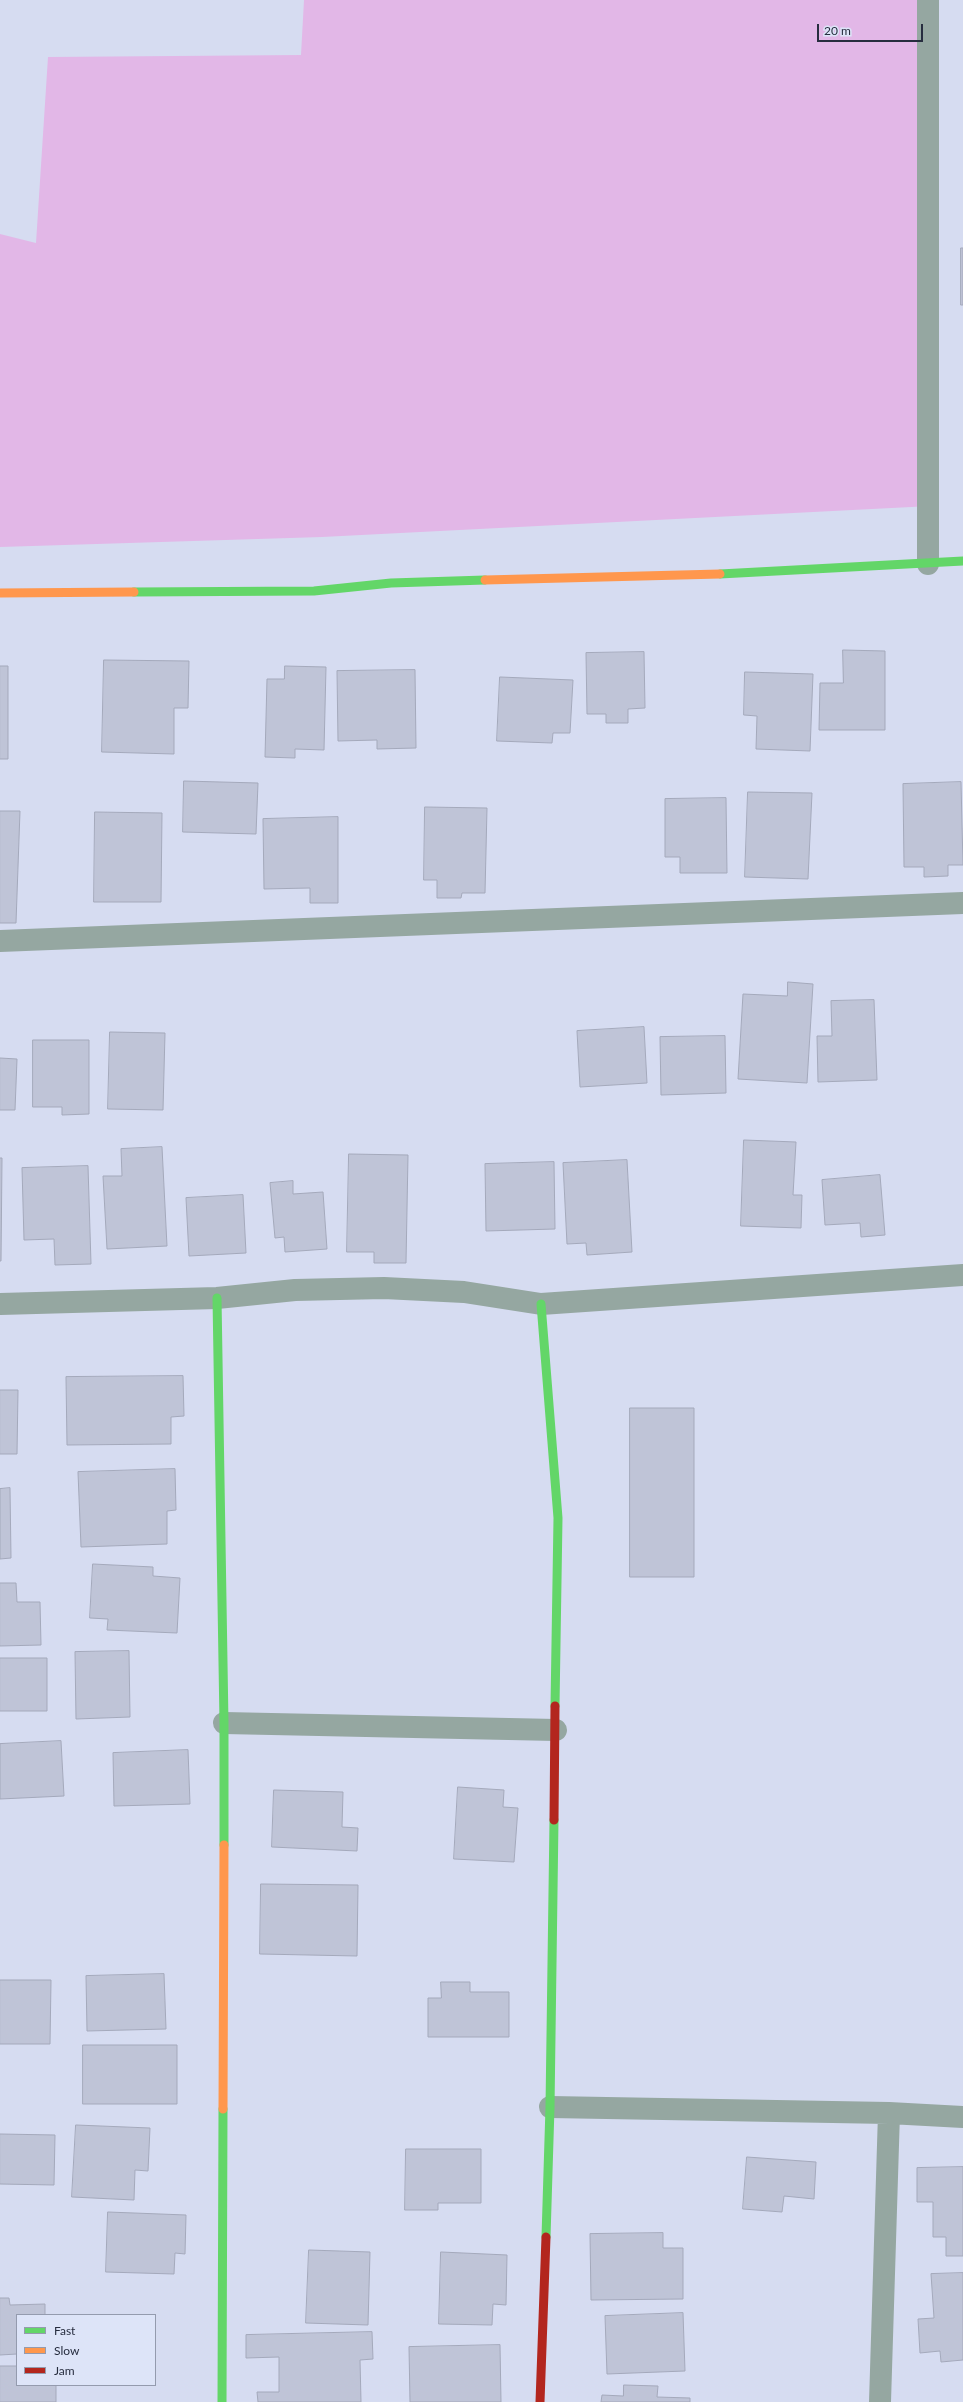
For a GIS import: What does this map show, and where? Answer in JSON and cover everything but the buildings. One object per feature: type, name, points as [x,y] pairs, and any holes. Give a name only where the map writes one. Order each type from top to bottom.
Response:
[{"type":"street","points":[[928,0],[928,564]]},
{"type":"street","points":[[0,593],[314,591],[391,583],[786,572],[963,562]]},
{"type":"street","points":[[0,941],[963,903]]},
{"type":"street","points":[[0,1304],[217,1298],[295,1290],[384,1288],[464,1292],[541,1304],[963,1274]]},
{"type":"street","points":[[217,1298],[224,1723],[222,2402]]},
{"type":"street","points":[[540,2402],[550,2107],[558,1518],[541,1304]]},
{"type":"street","points":[[224,1723],[556,1730]]},
{"type":"street","points":[[550,2107],[889,2114],[963,2117]]},
{"type":"street","points":[[880,2402],[889,2114]]},
{"type":"shaded area","points":[[304,0],[933,0],[931,506],[322,537],[0,547],[0,234],[36,243],[48,57],[301,55]]},
{"type":"traffic: fast","points":[[720,574],[963,561]]},
{"type":"traffic: fast","points":[[134,592],[314,591],[391,583],[485,580]]},
{"type":"traffic: fast","points":[[217,1298],[224,1723],[224,1845]]},
{"type":"traffic: fast","points":[[541,1304],[558,1518],[555,1706]]},
{"type":"traffic: fast","points":[[546,2237],[550,2107],[554,1820]]},
{"type":"traffic: fast","points":[[222,2402],[223,2109]]},
{"type":"traffic: slow","points":[[485,580],[720,574]]},
{"type":"traffic: slow","points":[[0,593],[134,592]]},
{"type":"traffic: slow","points":[[223,2109],[224,1845]]},
{"type":"traffic: jam","points":[[554,1820],[555,1706]]},
{"type":"traffic: jam","points":[[540,2402],[546,2237]]}]
